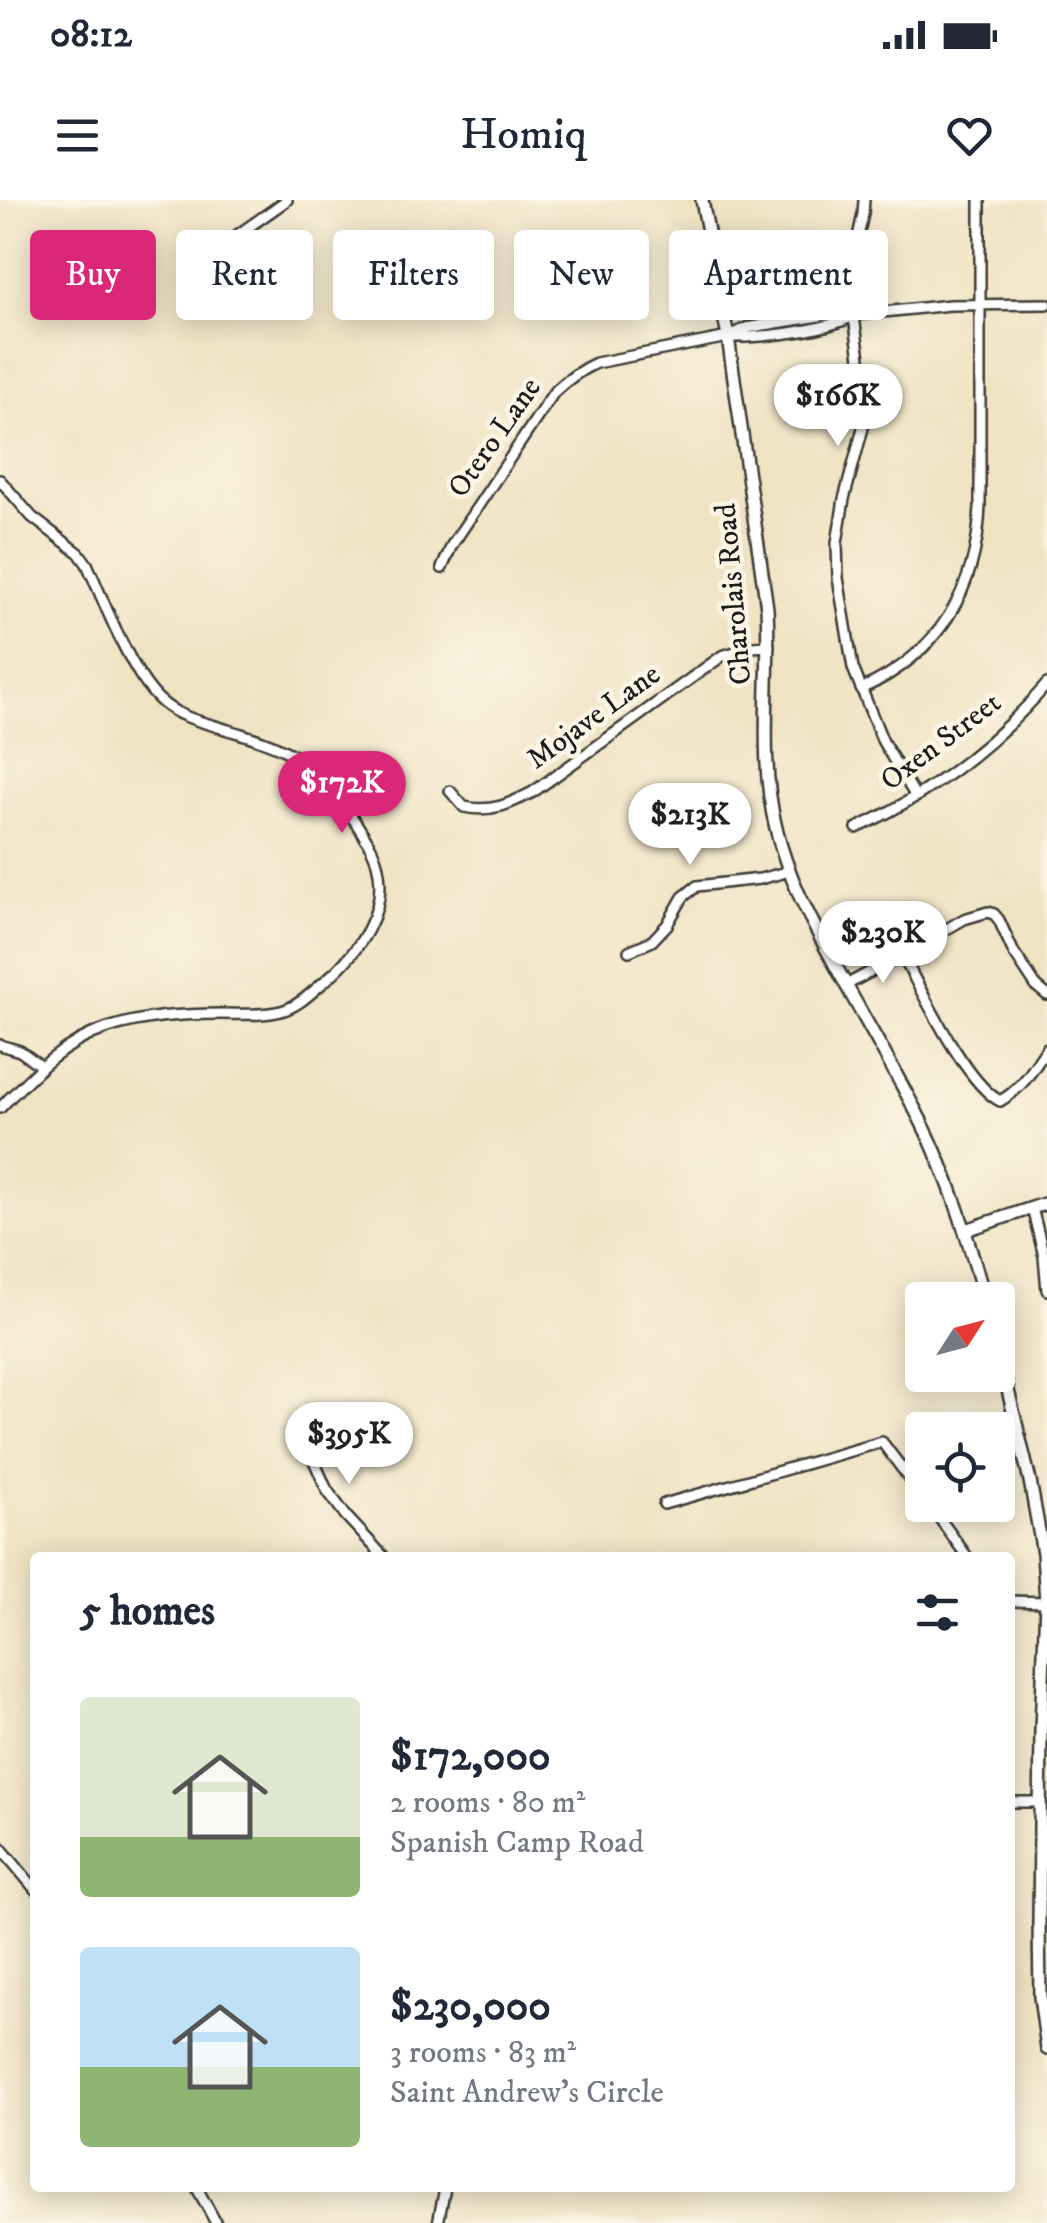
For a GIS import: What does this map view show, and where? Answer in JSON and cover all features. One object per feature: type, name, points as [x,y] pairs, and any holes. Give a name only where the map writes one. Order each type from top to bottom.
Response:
[{"type":"street","points":[[245,230],[288,200]]},
{"type":"street","name":"Charolais Road","points":[[702,200],[728,336],[766,608],[766,737],[776,829],[816,929],[941,1162],[980,1282]]},
{"type":"street","points":[[860,230],[864,200]]},
{"type":"street","points":[[860,689],[893,672],[925,646],[953,610],[974,562],[980,506],[980,200]]},
{"type":"street","name":"Otero Lane","points":[[888,311],[1047,304]]},
{"type":"street","name":"Otero Lane","points":[[442,568],[452,545],[554,392],[582,369],[728,336],[746,328],[795,320]]},
{"type":"street","points":[[856,320],[865,392],[863,428],[844,500],[837,543],[838,578],[847,644],[860,689],[883,742],[916,797]]},
{"type":"street","points":[[806,394],[865,392]]},
{"type":"street","points":[[0,480],[32,516],[79,552],[122,642],[160,701],[180,715],[285,750],[327,780],[366,837],[378,864],[380,894],[360,946],[298,1004],[264,1014],[178,1014],[128,1022],[81,1038],[41,1066],[0,1108]]},
{"type":"street","name":"Mojave Lane","points":[[450,791],[464,807],[505,807],[533,792],[722,656],[769,646]]},
{"type":"street","name":"Oxen Street","points":[[857,828],[916,797],[1004,731],[1047,684]]},
{"type":"street","points":[[629,951],[652,942],[683,897],[697,886],[790,872]]},
{"type":"street","points":[[846,985],[964,919],[988,912],[999,920],[1013,952],[1036,986],[1047,995]]},
{"type":"street","points":[[902,955],[963,1062],[990,1096],[1000,1101],[1012,1095],[1047,1048]]},
{"type":"street","points":[[0,1045],[41,1066]]},
{"type":"street","points":[[966,1230],[1047,1203]]},
{"type":"street","points":[[1032,1208],[1044,1256],[1047,1290]]},
{"type":"street","points":[[1008,1392],[1038,1518],[1047,1602],[1040,1802],[1044,1924],[1040,1997],[1047,2049]]},
{"type":"street","points":[[298,1425],[327,1490],[379,1552]]},
{"type":"street","points":[[664,1504],[882,1442],[905,1473]]},
{"type":"street","points":[[942,1522],[964,1552]]},
{"type":"street","points":[[1015,1601],[1047,1602]]},
{"type":"street","points":[[1015,1802],[1040,1802]]},
{"type":"street","points":[[0,1846],[30,1883]]},
{"type":"street","points":[[199,2192],[216,2223]]},
{"type":"street","points":[[438,2223],[444,2192]]}]
